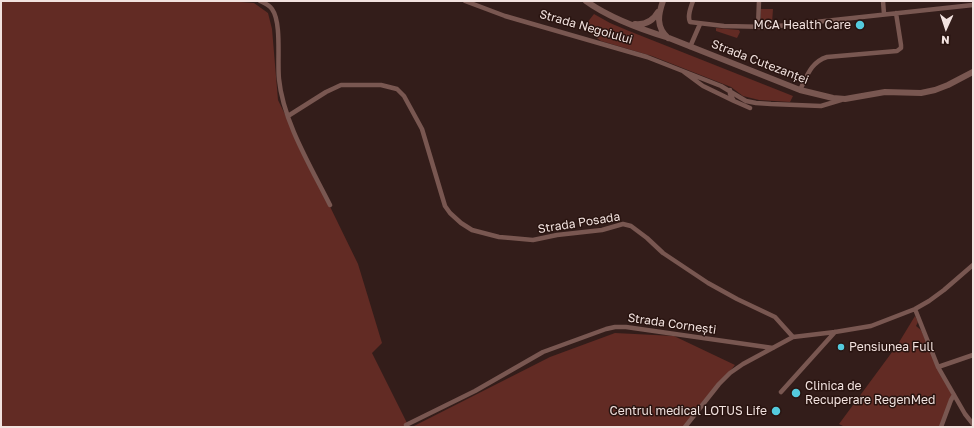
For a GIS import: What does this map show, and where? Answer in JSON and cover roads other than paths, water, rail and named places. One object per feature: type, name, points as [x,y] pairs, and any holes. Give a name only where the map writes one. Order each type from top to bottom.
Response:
[{"type":"street","points":[[260,1],[271,8],[276,19],[281,96],[304,154],[330,205]]},
{"type":"street","name":"Strada Negoiului","points":[[465,1],[505,16],[582,39],[600,42],[678,68],[730,90],[746,101],[756,103],[821,106],[844,99],[874,93],[921,93],[948,85],[973,72]]},
{"type":"street","name":"Strada Cutezanței","points":[[586,1],[599,9],[651,32],[800,90],[844,99]]},
{"type":"street","points":[[660,8],[659,25],[656,32],[651,32],[647,28],[663,1]]},
{"type":"street","points":[[693,1],[689,19],[692,23],[758,27],[973,5]]},
{"type":"street","points":[[758,27],[759,1]]},
{"type":"street","points":[[883,1],[884,14]]},
{"type":"street","points":[[800,90],[811,68],[816,62],[822,59],[827,57],[897,51],[901,48],[896,13]]},
{"type":"street","points":[[632,24],[656,21],[659,25]]},
{"type":"street","points":[[632,24],[650,34],[676,44],[690,47],[700,24]]},
{"type":"street","name":"Strada Cutezanței","points":[[659,25],[662,33],[669,38]]},
{"type":"street","name":"Strada Negoiului","points":[[678,68],[703,86],[734,102],[750,108]]},
{"type":"street","name":"Strada Posada","points":[[288,116],[326,92],[341,86],[381,85],[397,89],[404,96],[422,129],[445,206],[460,223],[472,230],[499,237],[533,240],[557,235],[602,230],[623,224],[632,226],[663,253],[708,283],[775,317],[794,337]]},
{"type":"street","points":[[730,90],[730,94],[734,102]]},
{"type":"street","points":[[685,427],[719,384],[730,373],[743,364],[794,337],[871,326],[915,309],[944,290],[973,265]]},
{"type":"street","points":[[915,309],[938,367],[965,414],[973,424]]},
{"type":"street","name":"Strada Cornești","points":[[406,425],[474,391],[543,352],[615,327],[626,327],[774,348]]},
{"type":"street","points":[[781,392],[834,332]]},
{"type":"street","points":[[938,367],[973,354]]},
{"type":"street","points":[[941,427],[954,395]]},
{"type":"place","name":"MCA Health Care","points":[[860,25]]},
{"type":"place","name":"Pensiunea Full","points":[[841,347]]},
{"type":"place","name":"Clinica de Recuperare RegenMed","points":[[796,393]]},
{"type":"place","name":"Centrul medical LOTUS Life","points":[[776,411]]}]
